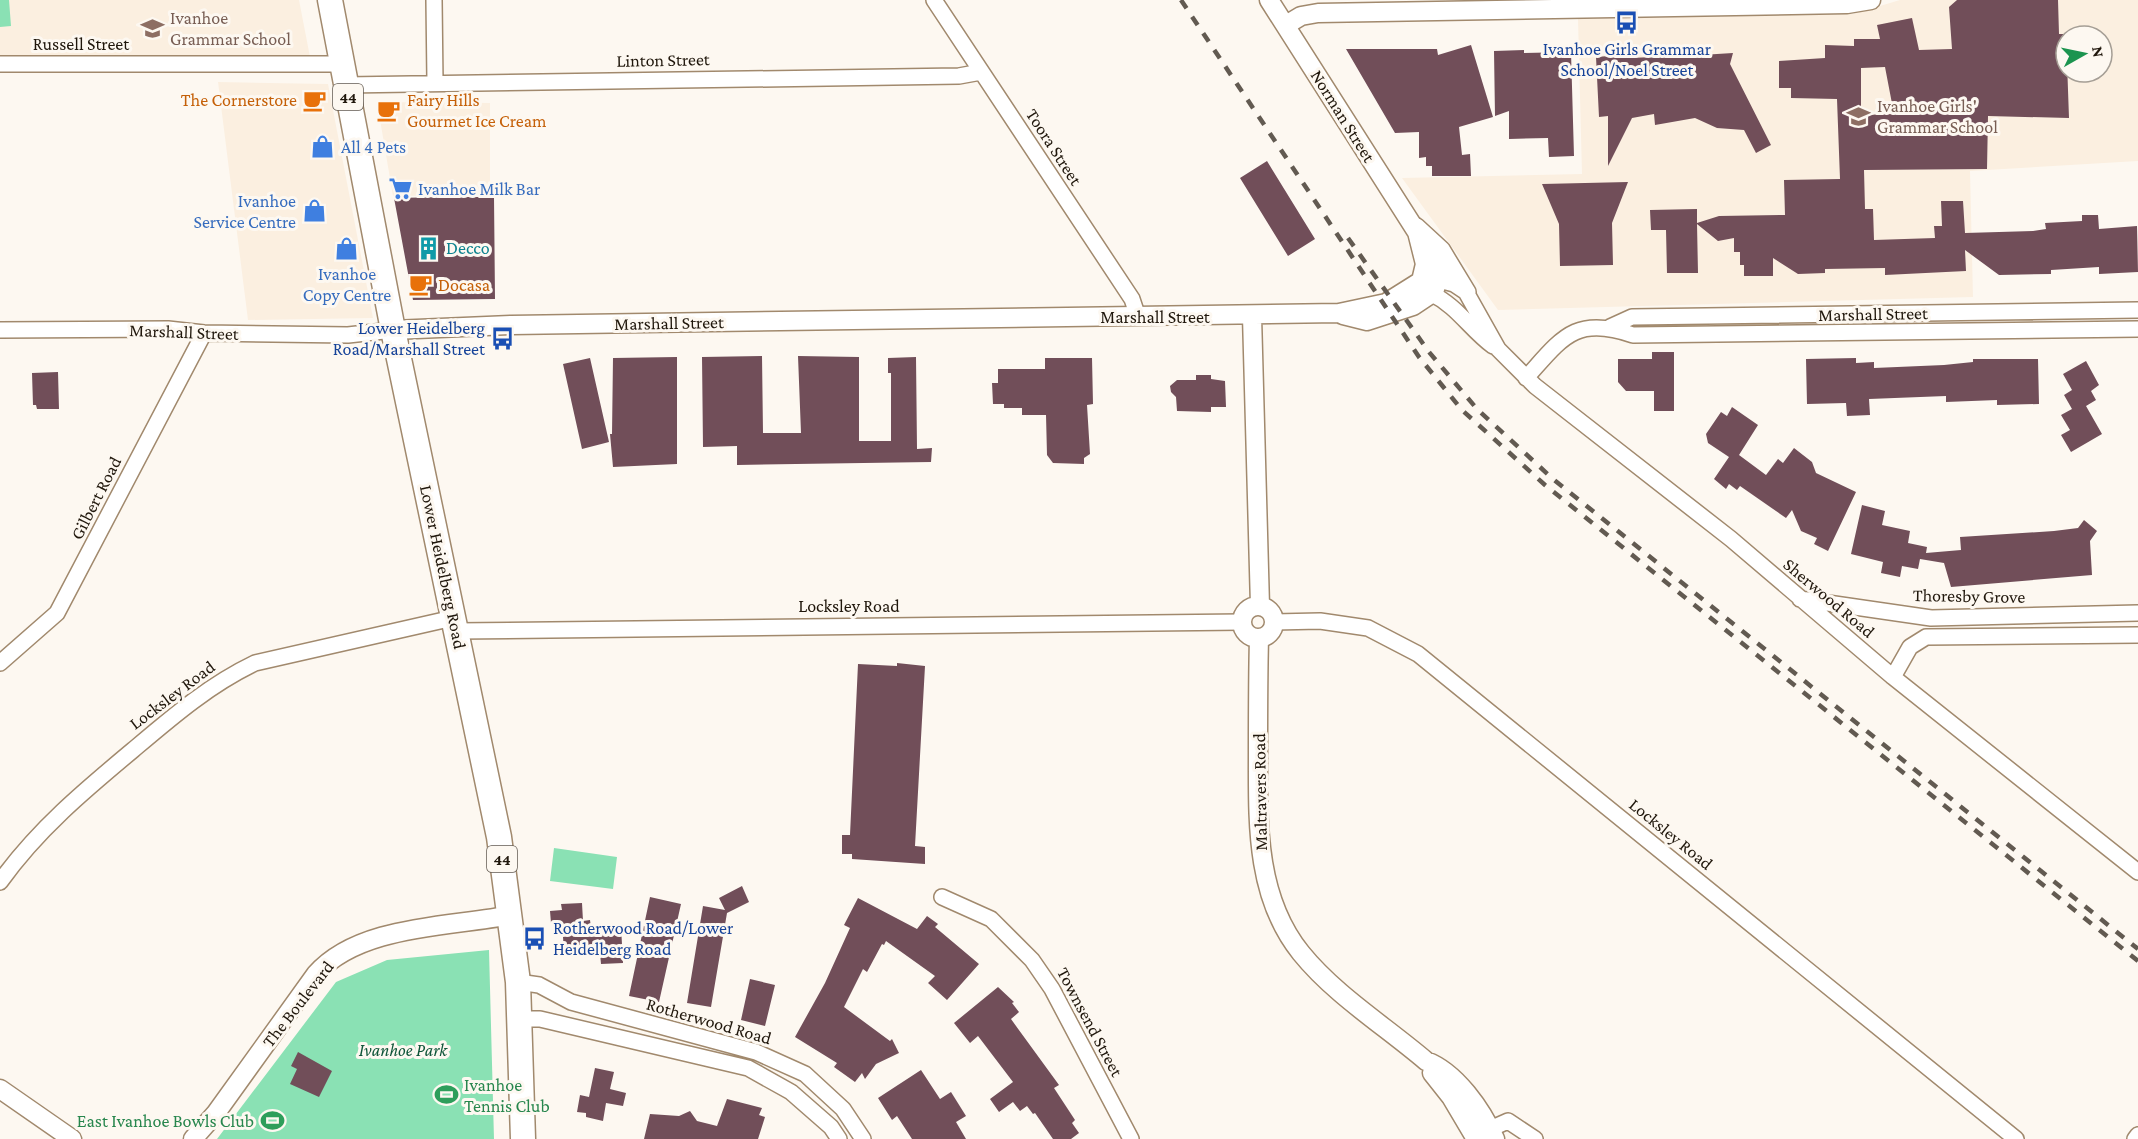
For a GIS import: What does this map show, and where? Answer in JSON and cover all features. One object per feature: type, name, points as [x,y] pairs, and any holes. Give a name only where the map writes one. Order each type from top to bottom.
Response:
[{"type":"main road","name":"Lower Heidelberg Road","points":[[330,0],[393,330],[499,837],[518,982],[523,1139]]},
{"type":"street","points":[[434,0],[435,82]]},
{"type":"street","name":"Toora Street","points":[[934,0],[1132,299],[1138,317]]},
{"type":"street","name":"Norman Street","points":[[1269,0],[1439,265],[1431,284]]},
{"type":"street","points":[[1286,25],[1299,17],[1318,13],[1847,4],[1871,0]]},
{"type":"street","name":"Russell Street","points":[[0,64],[344,75]]},
{"type":"street","name":"Linton Street","points":[[344,75],[435,82],[958,76],[981,72]]},
{"type":"street","points":[[1412,225],[1442,249],[1476,307]]},
{"type":"street","name":"Marshall Street","points":[[0,330],[168,329],[204,333],[348,335],[423,327],[511,325],[1252,316],[1339,313],[1391,301],[1416,286],[1431,284]]},
{"type":"street","name":"Sherwood Road","points":[[1431,284],[1464,290],[1476,307],[1498,349]]},
{"type":"street","name":"Sherwood Road","points":[[1431,284],[1474,331],[1498,349],[1526,378],[1731,539],[1893,677],[2138,872]]},
{"type":"street","name":"Marshall Street","points":[[1610,327],[1632,317],[2138,310]]},
{"type":"street","points":[[1252,316],[1260,606]]},
{"type":"street","name":"Marshall Street","points":[[1526,378],[1556,345],[1574,331],[1587,327],[1610,327],[1633,335],[2138,329]]},
{"type":"street","name":"Gilbert Road","points":[[0,663],[57,613],[204,333]]},
{"type":"street","name":"Thoresby Grove","points":[[1800,599],[1931,618],[2138,613]]},
{"type":"street","points":[[1260,606],[1272,613],[1274,622],[1270,633],[1259,638],[1246,632],[1242,622],[1249,608],[1260,606]]},
{"type":"street","name":"Locksley Road","points":[[1274,622],[1320,621],[1368,628],[1418,654],[2016,1139]]},
{"type":"street","name":"Locksley Road","points":[[0,882],[59,812],[198,695],[226,677],[255,663],[455,625],[1242,622]]},
{"type":"street","points":[[1893,677],[1910,647],[1926,637],[2138,636]]},
{"type":"street","name":"Maltravers Road","points":[[1259,638],[1258,810],[1261,858],[1275,908],[1290,937],[1316,969],[1426,1060],[1438,1066],[1452,1078],[1487,1136]]},
{"type":"street","name":"Townsend Street","points":[[942,897],[991,919],[1032,960],[1052,989],[1131,1139]]},
{"type":"street","name":"The Boulevard","points":[[193,1139],[216,1113],[316,974],[331,959],[381,936],[511,915]]},
{"type":"street","name":"Rotherwood Road","points":[[518,982],[539,985],[571,1002],[756,1052],[805,1074],[843,1109],[863,1139]]},
{"type":"street","name":"Rotherwood Road","points":[[520,1019],[540,1019],[748,1068],[791,1092],[831,1127],[839,1139]]},
{"type":"street","points":[[0,1089],[72,1139]]},
{"type":"street","points":[[1487,1136],[1507,1121],[1535,1139]]},
{"type":"street","points":[[2135,1139],[2138,1135]]},
{"type":"shaded area","name":"Ivanhoe Grammar School","points":[[0,0],[299,0],[310,57],[0,57]]},
{"type":"shaded area","name":"Ivanhoe Girls' Grammar School","points":[[1900,0],[2138,0],[2138,161],[1970,171],[1973,297],[1498,310],[1402,178],[1582,174],[1578,19],[1853,14]]},
{"type":"shaded area","points":[[218,82],[328,84],[373,318],[248,320]]},
{"type":"shaded area","points":[[377,102],[490,103],[490,195],[393,196]]},
{"type":"green space","points":[[0,0],[9,0],[11,26],[0,27]]},
{"type":"green space","points":[[554,848],[617,857],[613,889],[550,881]]},
{"type":"green space","name":"Ivanhoe Park","points":[[489,950],[494,1139],[217,1139],[336,982],[387,960]]},
{"type":"building","points":[[1957,0],[2058,0],[2059,24],[2054,24],[2054,84],[2068,84],[2069,118],[1988,116],[1987,169],[1864,170],[1865,209],[1873,209],[1874,240],[1935,238],[1934,226],[1942,226],[1941,201],[1963,201],[1965,233],[2033,231],[2046,229],[2045,223],[2082,221],[2082,215],[2098,215],[2099,229],[2137,226],[2138,272],[2099,274],[2099,267],[2051,270],[2051,274],[1999,275],[1965,250],[1966,271],[1885,275],[1885,268],[1825,269],[1825,273],[1798,274],[1773,258],[1773,276],[1744,276],[1744,265],[1740,265],[1740,252],[1734,252],[1734,238],[1718,241],[1697,224],[1698,273],[1667,273],[1666,230],[1651,230],[1650,210],[1697,209],[1697,223],[1719,216],[1785,215],[1784,180],[1840,179],[1837,99],[1791,98],[1791,88],[1779,88],[1779,61],[1825,58],[1825,45],[1854,46],[1854,39],[1880,39],[1877,25],[1912,18],[1919,50],[1952,49],[1949,7]],"holes":[[[1885,67],[1894,114],[1861,115],[1861,68]]]},
{"type":"building","points":[[1471,45],[1493,117],[1459,127],[1462,155],[1470,154],[1471,176],[1432,176],[1432,166],[1426,166],[1426,157],[1419,158],[1419,132],[1395,133],[1346,49],[1437,49],[1438,55]]},
{"type":"building","points":[[1701,48],[1701,55],[1733,53],[1730,64],[1771,145],[1756,153],[1744,130],[1717,128],[1695,118],[1655,125],[1654,114],[1632,118],[1608,166],[1608,116],[1599,117],[1596,57],[1609,56],[1609,53],[1631,52],[1632,58],[1671,56],[1671,50]]},
{"type":"building","points":[[1524,50],[1524,53],[1571,52],[1574,156],[1549,157],[1548,138],[1509,139],[1509,111],[1495,116],[1494,51]]},
{"type":"building","points":[[1267,161],[1315,239],[1288,256],[1240,178]]},
{"type":"building","points":[[1628,182],[1612,223],[1613,265],[1560,266],[1559,224],[1542,184]]},
{"type":"building","name":"Decco","points":[[494,197],[495,299],[413,300],[394,198]]},
{"type":"building","points":[[1652,352],[1674,352],[1674,411],[1654,411],[1654,391],[1626,391],[1618,382],[1618,359],[1652,359]]},
{"type":"building","points":[[762,356],[763,433],[801,433],[798,356],[859,357],[859,441],[891,441],[891,373],[888,373],[888,358],[916,357],[917,449],[932,448],[931,462],[737,465],[737,446],[703,447],[702,357]]},
{"type":"building","points":[[677,357],[677,464],[613,467],[610,434],[612,434],[613,358]]},
{"type":"building","points":[[590,358],[609,442],[582,449],[563,364]]},
{"type":"building","points":[[1045,358],[1092,358],[1093,404],[1087,405],[1090,454],[1084,458],[1084,464],[1053,463],[1047,455],[1046,415],[1022,415],[1022,408],[1004,408],[1004,404],[993,404],[992,383],[998,383],[998,369],[1045,369]]},
{"type":"building","points":[[1856,358],[1856,363],[1874,362],[1874,368],[1944,365],[1973,362],[1973,359],[2038,359],[2039,404],[1997,405],[1997,400],[1946,402],[1946,396],[1869,399],[1870,415],[1847,416],[1846,403],[1807,404],[1806,359]]},
{"type":"building","points":[[2086,361],[2099,385],[2091,391],[2096,400],[2086,406],[2102,434],[2071,452],[2061,435],[2070,430],[2061,415],[2072,409],[2064,395],[2072,390],[2063,374]]},
{"type":"building","points":[[58,372],[59,409],[37,409],[36,405],[33,405],[32,373]]},
{"type":"building","points":[[1196,375],[1211,375],[1211,379],[1225,381],[1226,407],[1211,407],[1211,412],[1177,411],[1176,397],[1171,392],[1170,386],[1177,380],[1196,380]]},
{"type":"building","points":[[1732,407],[1758,425],[1739,455],[1766,475],[1778,459],[1783,463],[1794,448],[1812,462],[1816,473],[1856,492],[1828,551],[1814,544],[1817,538],[1801,531],[1792,510],[1786,518],[1740,486],[1737,490],[1729,484],[1726,489],[1714,479],[1729,457],[1708,443],[1706,434],[1721,412],[1727,416]]},
{"type":"building","points":[[1862,505],[1885,511],[1882,525],[1910,531],[1908,543],[1927,547],[1926,553],[1961,550],[1960,537],[2078,528],[2084,520],[2097,531],[2090,541],[2092,575],[1951,587],[1944,563],[1920,559],[1918,569],[1902,566],[1900,577],[1881,573],[1883,562],[1851,554]]},
{"type":"building","points":[[897,663],[925,666],[915,846],[925,847],[925,864],[852,859],[852,854],[842,854],[842,835],[850,835],[858,664],[897,666]]},
{"type":"building","points":[[742,886],[749,902],[727,913],[711,1007],[687,1003],[703,906],[725,910],[719,898]]},
{"type":"building","points":[[650,897],[681,904],[659,1002],[629,996]]},
{"type":"building","points":[[858,898],[917,929],[927,916],[938,924],[935,927],[979,964],[947,1000],[928,983],[935,976],[886,941],[884,945],[882,944],[867,972],[863,969],[844,1007],[890,1041],[892,1039],[899,1053],[876,1064],[865,1079],[862,1073],[855,1082],[834,1067],[837,1063],[795,1037],[825,983],[850,928],[844,925]]},
{"type":"building","points":[[582,903],[583,921],[590,920],[591,928],[621,926],[623,963],[601,964],[600,953],[572,955],[571,950],[564,951],[562,923],[551,923],[550,911],[562,910],[561,904]]},
{"type":"building","points":[[750,979],[775,985],[765,1026],[741,1020]]},
{"type":"building","points":[[998,987],[1014,1002],[1012,1003],[1019,1012],[1011,1019],[1059,1085],[1054,1088],[1075,1120],[1072,1123],[1079,1133],[1071,1139],[1053,1139],[1035,1113],[1033,1114],[1027,1106],[1020,1111],[1013,1102],[999,1112],[990,1099],[1013,1082],[978,1036],[970,1043],[954,1023]]},
{"type":"building","points":[[298,1052],[332,1071],[319,1097],[290,1084],[297,1069],[291,1066]]},
{"type":"building","points":[[595,1068],[614,1072],[610,1089],[626,1093],[623,1106],[606,1103],[603,1121],[586,1117],[586,1113],[577,1112],[580,1095],[589,1097]]},
{"type":"building","points":[[921,1070],[940,1099],[951,1092],[966,1116],[956,1122],[966,1139],[912,1139],[897,1116],[892,1120],[878,1098]]},
{"type":"building","points":[[727,1099],[762,1108],[759,1115],[765,1117],[758,1139],[644,1139],[650,1114],[679,1116],[690,1111],[697,1121],[717,1126]]},
{"type":"railway","points":[[1181,0],[1419,357],[1462,410],[1545,485],[2138,961]]},
{"type":"railway","points":[[1348,238],[1429,352],[1477,409],[1553,479],[2138,949]]},
{"type":"place","name":"Ivanhoe Girls Grammar School/Noel Street","points":[[1627,23]]},
{"type":"place","name":"Ivanhoe Grammar School","points":[[152,28]]},
{"type":"place","name":"The Cornerstore","points":[[315,100]]},
{"type":"place","name":"Fairy Hills Gourmet Ice Cream","points":[[389,110]]},
{"type":"place","name":"Ivanhoe Girls' Grammar School","points":[[1859,116]]},
{"type":"place","name":"All 4 Pets","points":[[323,147]]},
{"type":"place","name":"Ivanhoe Milk Bar","points":[[400,189]]},
{"type":"place","name":"Ivanhoe Service Centre","points":[[314,211]]},
{"type":"place","name":"Ivanhoe Copy Centre","points":[[347,248]]},
{"type":"place","name":"Decco","points":[[428,248]]},
{"type":"place","name":"Docasa","points":[[420,285]]},
{"type":"place","name":"Lower Heidelberg Road/Marshall Street","points":[[503,338]]},
{"type":"place","name":"Rotherwood Road/Lower Heidelberg Road","points":[[535,938]]},
{"type":"place","name":"Ivanhoe Tennis Club","points":[[446,1095]]},
{"type":"place","name":"East Ivanhoe Bowls Club","points":[[272,1121]]}]
